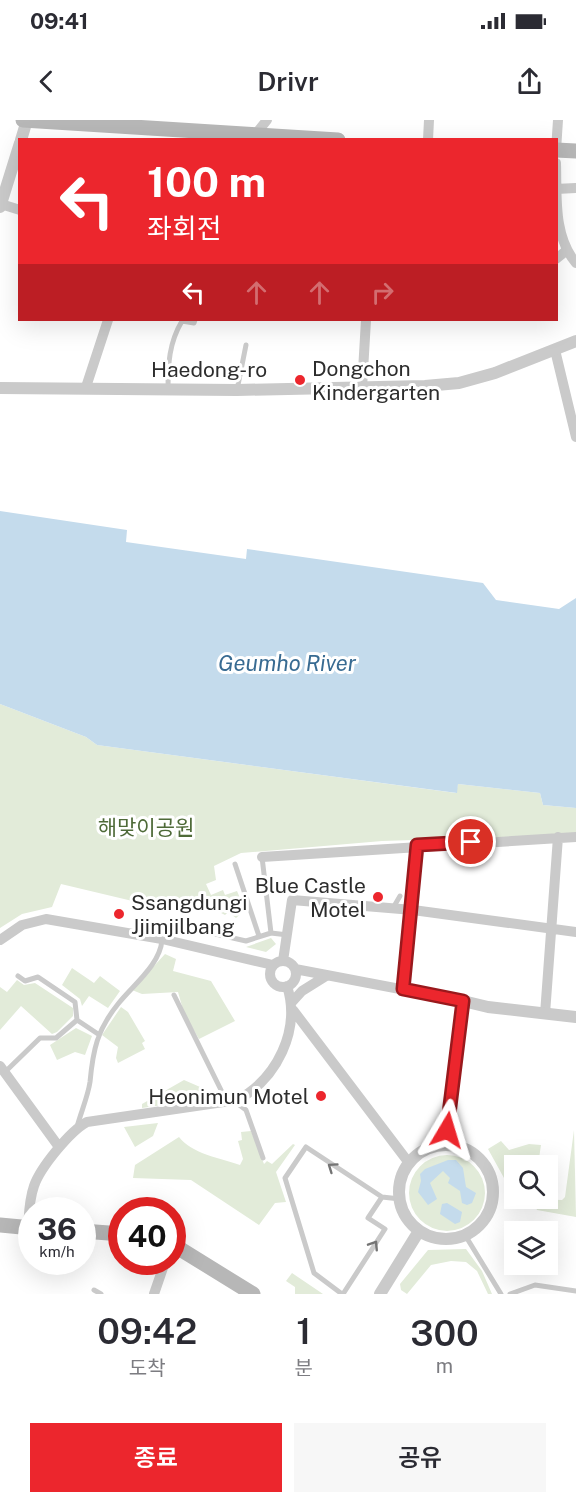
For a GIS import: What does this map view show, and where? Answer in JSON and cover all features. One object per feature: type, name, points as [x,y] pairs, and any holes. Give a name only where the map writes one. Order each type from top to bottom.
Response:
[{"type":"main road","points":[[25,120],[279,138]]},
{"type":"main road","points":[[558,150],[576,152]]},
{"type":"main road","points":[[0,1225],[18,1227]]},
{"type":"main road","points":[[186,1253],[253,1294]]},
{"type":"street","points":[[21,138],[25,120]]},
{"type":"street","points":[[249,137],[267,120]]},
{"type":"street","points":[[428,138],[429,120]]},
{"type":"street","points":[[557,138],[558,120]]},
{"type":"street","points":[[18,148],[1,206],[18,210]]},
{"type":"street","points":[[558,189],[576,188]]},
{"type":"street","points":[[558,208],[559,226],[567,250],[576,262]]},
{"type":"street","points":[[558,257],[567,250]]},
{"type":"street","points":[[86,387],[108,321]]},
{"type":"street","points":[[362,388],[366,321]]},
{"type":"street","name":"Haedong-ro","points":[[0,388],[237,390],[362,388],[459,383],[576,341]]},
{"type":"street","points":[[555,350],[576,436]]},
{"type":"street","points":[[545,1014],[558,837]]},
{"type":"street","points":[[262,857],[417,845],[576,837]]},
{"type":"street","points":[[403,989],[417,845]]},
{"type":"street","points":[[0,940],[22,925],[45,919],[162,939],[278,963],[290,962],[295,969],[295,977],[286,986],[278,986],[272,980],[270,972],[278,963],[288,935],[292,900],[412,910],[576,932]]},
{"type":"street","points":[[295,969],[463,1001],[576,1017]]},
{"type":"street","points":[[33,1197],[35,1183],[59,1147],[77,1127],[87,1122],[237,1100],[251,1092],[287,1047],[292,1006],[302,991],[326,976]]},
{"type":"street","points":[[286,986],[292,1006],[409,1163]]},
{"type":"street","points":[[446,1144],[463,1001]]},
{"type":"street","points":[[2,1069],[59,1147]]},
{"type":"street","points":[[446,1144],[473,1153],[483,1162],[494,1186],[489,1212],[482,1224],[465,1235],[445,1239],[419,1231],[406,1217],[400,1200],[399,1187],[409,1163],[426,1149],[446,1144]]},
{"type":"street","points":[[380,1294],[419,1231]]},
{"type":"street","points":[[154,1294],[161,1275]]},
{"type":"lane","points":[[168,389],[168,353],[182,321]]},
{"type":"lane","points":[[237,390],[246,345]]},
{"type":"lane","points":[[262,857],[271,933]]},
{"type":"lane","points":[[235,864],[259,936]]},
{"type":"lane","points":[[393,908],[400,896]]},
{"type":"lane","points":[[211,933],[246,941],[271,933],[288,935]]},
{"type":"lane","points":[[77,1127],[90,1083],[90,1063],[98,1034],[116,1006],[158,958],[162,939]]},
{"type":"lane","points":[[18,976],[25,981],[38,977],[75,1002],[77,1020],[98,1034]]},
{"type":"lane","points":[[174,995],[222,1092],[237,1100],[246,1110],[263,1158]]},
{"type":"lane","points":[[2,1069],[40,1038],[56,1038],[77,1020]]},
{"type":"lane","points":[[382,1197],[368,1218],[385,1229],[342,1294],[314,1274],[285,1178],[306,1147],[382,1197],[400,1200]]},
{"type":"lane","points":[[465,1235],[501,1294]]},
{"type":"lane","points":[[510,1294],[535,1285],[576,1291]]},
{"type":"lane","points":[[94,1290],[101,1294]]},
{"type":"green space","name":"해맞이공원","points":[[0,704],[86,737],[97,745],[456,793],[458,784],[540,793],[543,805],[576,808],[576,835],[382,841],[241,853],[214,866],[216,880],[206,884],[211,895],[223,890],[225,895],[237,891],[245,910],[236,918],[228,912],[225,915],[188,896],[184,903],[145,904],[61,884],[52,907],[22,914],[0,928]]},
{"type":"green space","points":[[271,938],[276,944],[266,952],[246,947]]},
{"type":"green space","points":[[165,954],[176,959],[173,971],[211,981],[235,1021],[199,1039],[184,1013],[178,992],[142,994],[132,990]]},
{"type":"green space","points":[[72,968],[94,983],[100,976],[120,991],[108,1008],[89,996],[82,1006],[80,999],[62,985]]},
{"type":"green space","points":[[17,980],[24,985],[35,983],[73,1008],[73,1016],[52,1034],[21,1006],[0,1030],[0,987],[7,992]]},
{"type":"green space","points":[[121,1007],[128,1012],[145,1041],[142,1043],[145,1049],[118,1063],[116,1058],[118,1047],[102,1035]]},
{"type":"green space","points":[[76,1028],[92,1036],[85,1055],[75,1052],[57,1060],[50,1045]]},
{"type":"green space","points":[[184,1080],[207,1090],[197,1100],[142,1108],[142,1104]]},
{"type":"green space","points":[[158,1123],[153,1136],[135,1147],[124,1127]]},
{"type":"green space","points":[[574,1130],[576,1217],[537,1210],[558,1209],[558,1200],[565,1197]]},
{"type":"green space","points":[[251,1131],[264,1164],[267,1161],[272,1164],[293,1144],[295,1145],[276,1172],[286,1202],[275,1203],[259,1225],[191,1180],[133,1178],[135,1165],[179,1137],[191,1148],[240,1165],[243,1159],[238,1141],[242,1140],[241,1132]]},
{"type":"green space","points":[[501,1141],[509,1150],[529,1144],[541,1145],[540,1155],[504,1155],[504,1178],[488,1149]]},
{"type":"green space","points":[[447,1155],[461,1158],[474,1166],[482,1179],[485,1193],[482,1207],[474,1220],[461,1228],[447,1231],[433,1228],[420,1220],[412,1207],[409,1193],[412,1179],[420,1166],[433,1158]]},
{"type":"green space","points":[[466,1249],[482,1271],[492,1294],[488,1294],[477,1271],[466,1262],[451,1261],[431,1265],[407,1294],[401,1290],[400,1284],[428,1250]]},
{"type":"green space","points":[[292,1273],[323,1294],[295,1294],[295,1287],[286,1281]]},
{"type":"water","name":"Geumho River","points":[[0,511],[127,530],[126,542],[246,559],[247,549],[483,583],[496,600],[559,609],[576,598],[576,808],[543,805],[540,793],[458,784],[457,793],[97,745],[86,737],[0,704]]},
{"type":"water","points":[[448,1160],[456,1160],[463,1168],[466,1187],[476,1193],[472,1203],[467,1205],[462,1203],[460,1191],[448,1183],[450,1178],[443,1171],[430,1183],[437,1199],[428,1205],[418,1192],[420,1174],[425,1169]]},
{"type":"water","points":[[447,1203],[462,1212],[460,1222],[455,1224],[440,1214],[442,1204]]},
{"type":"place","name":"Dongchon Kindergarten","points":[[300,380]]},
{"type":"place","name":"Blue Castle Motel","points":[[378,897]]},
{"type":"place","name":"Ssangdungi Jjimjilbang","points":[[119,914]]},
{"type":"place","name":"Heonimun Motel","points":[[321,1096]]},
{"type":"route","points":[[447,1130],[463,1001],[403,989],[417,845],[471,842]]}]
